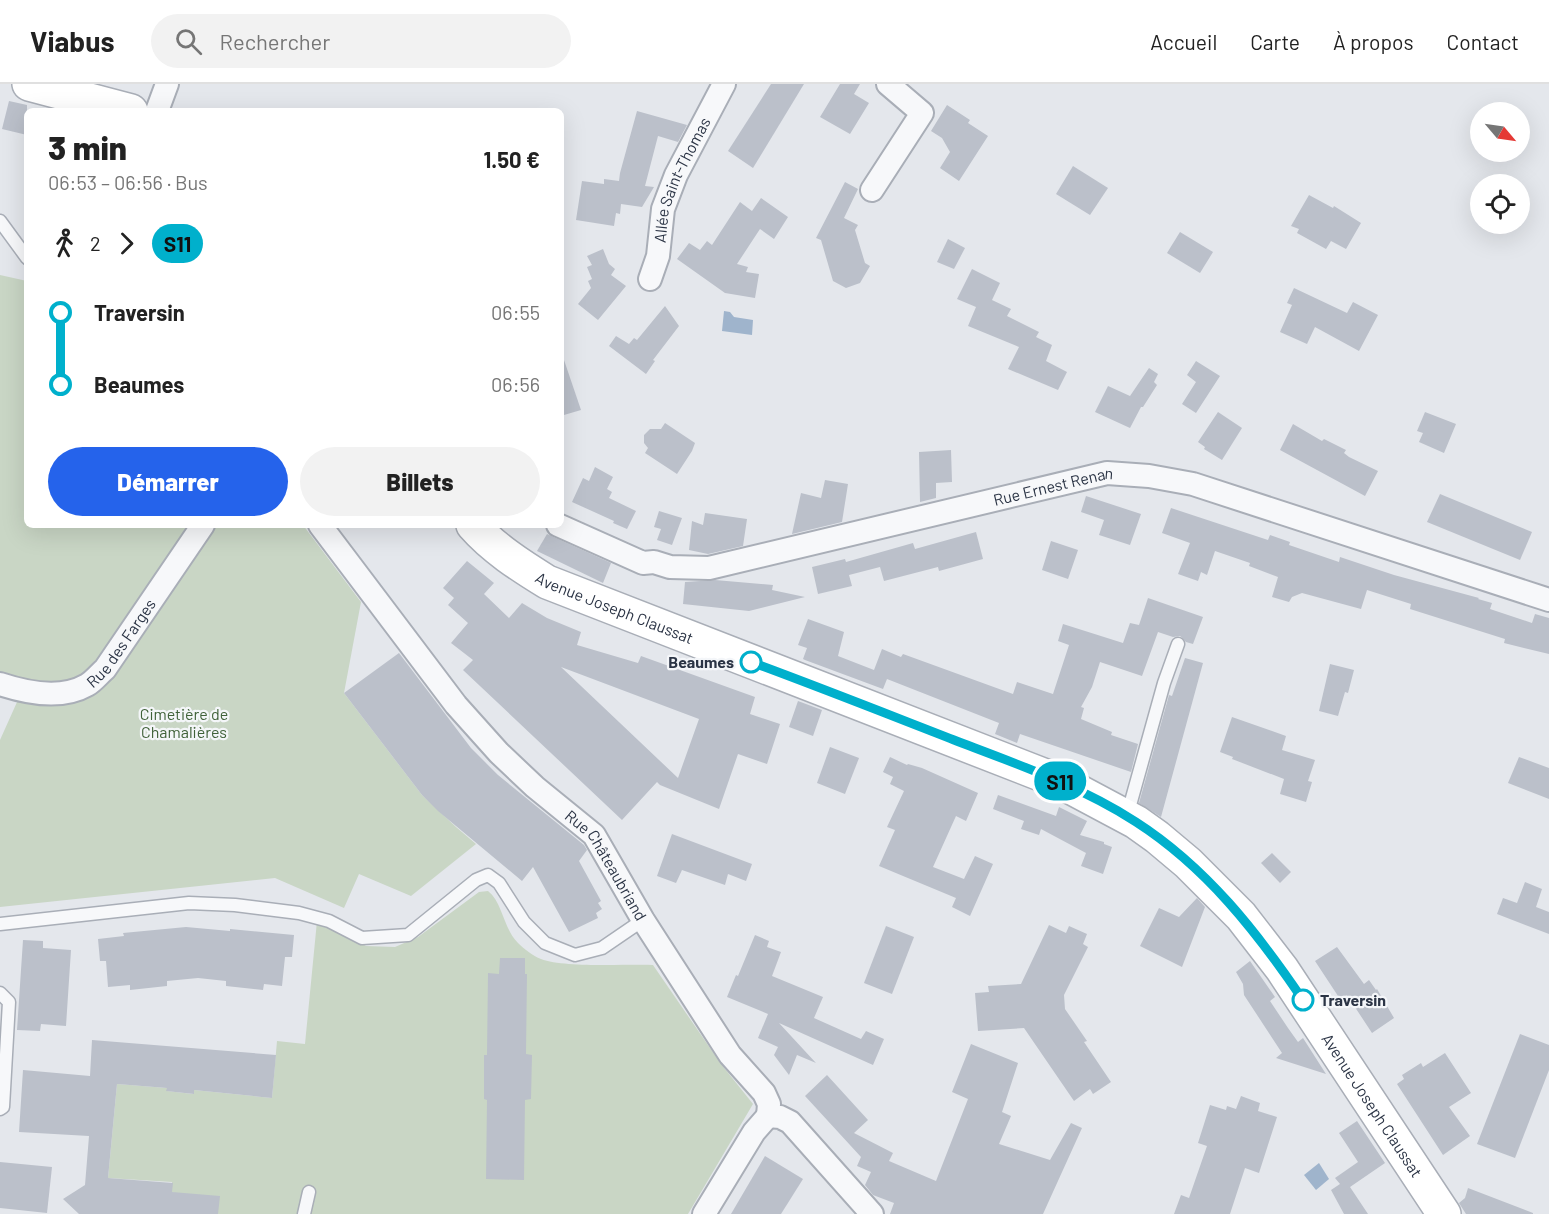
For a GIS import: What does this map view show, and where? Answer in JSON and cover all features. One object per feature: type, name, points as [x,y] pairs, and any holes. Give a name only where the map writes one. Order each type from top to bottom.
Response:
[{"type":"main road","points":[[29,84],[120,108]]},
{"type":"main road","name":"Avenue Joseph Claussat","points":[[476,528],[524,568],[547,582],[1042,774],[1094,798],[1157,837],[1219,892],[1256,934],[1282,969],[1443,1214]]},
{"type":"street","points":[[158,108],[166,84]]},
{"type":"street","name":"Allée Saint-Thomas","points":[[650,279],[658,256],[663,209],[675,175],[724,84]]},
{"type":"street","points":[[872,190],[922,113],[888,84]]},
{"type":"street","name":"Rue Ernest Renan","points":[[564,528],[643,563],[654,562],[670,567],[709,568],[1107,473],[1149,476],[1193,484],[1549,600]]},
{"type":"street","name":"Rue des Farges","points":[[0,684],[23,691],[60,694],[87,685],[105,669],[201,528]]},
{"type":"street","name":"Rue Châteaubriand","points":[[322,528],[456,705],[499,753],[535,787],[594,836],[644,920],[730,1055],[764,1093],[769,1104],[768,1116]]},
{"type":"street","points":[[704,1214],[754,1132],[768,1116],[780,1117],[790,1122],[872,1214]]},
{"type":"lane","points":[[0,221],[24,254]]},
{"type":"lane","points":[[1126,817],[1164,683],[1178,644]]},
{"type":"lane","points":[[0,924],[189,903],[235,905],[299,913],[329,921],[362,938],[408,935],[476,879],[488,875],[499,883],[524,922],[545,943],[575,955],[602,948],[644,920]]},
{"type":"lane","points":[[0,993],[9,1002],[6,1074],[3,1107],[0,1109]]},
{"type":"lane","points":[[304,1214],[309,1192]]},
{"type":"green space","name":"Cimetière de Chamalières","points":[[0,275],[24,280],[24,528],[305,528],[361,602],[344,693],[422,795],[476,844],[411,896],[359,874],[344,908],[275,878],[0,907],[0,740],[26,682],[0,673]]},
{"type":"green space","points":[[488,891],[497,902],[513,937],[538,958],[579,965],[653,965],[721,1064],[753,1104],[688,1214],[218,1214],[172,1192],[172,1182],[108,1178],[117,1084],[167,1088],[167,1091],[193,1094],[194,1090],[272,1098],[277,1041],[305,1044],[317,921],[341,931],[366,946],[395,947],[418,937],[479,892]]},
{"type":"water","points":[[724,311],[730,312],[734,317],[753,320],[752,335],[722,331]]},
{"type":"water","points":[[1319,1163],[1329,1179],[1316,1190],[1304,1175]]},
{"type":"building","points":[[771,84],[804,84],[753,168],[728,151]]},
{"type":"building","points":[[840,84],[860,84],[854,94],[869,103],[850,134],[820,117]]},
{"type":"building","points":[[9,101],[27,105],[27,108],[24,108],[24,134],[2,129]]},
{"type":"building","points":[[947,105],[970,120],[968,123],[988,136],[959,181],[940,168],[950,152],[942,138],[931,131]]},
{"type":"building","points":[[637,111],[687,125],[678,142],[658,136],[645,186],[654,187],[642,207],[621,204],[620,214],[616,213],[614,226],[576,220],[582,181],[604,184],[604,179],[619,181]]},
{"type":"building","points":[[1073,166],[1108,188],[1090,215],[1056,194]]},
{"type":"building","points":[[845,182],[858,189],[844,218],[858,225],[855,230],[865,263],[870,266],[860,283],[846,288],[833,281],[821,240],[816,238]]},
{"type":"building","points":[[1309,195],[1333,208],[1334,206],[1361,223],[1346,249],[1331,241],[1326,249],[1297,233],[1299,229],[1291,226]]},
{"type":"building","points":[[761,198],[788,217],[774,239],[760,229],[737,264],[748,267],[746,272],[759,274],[755,298],[725,293],[677,259],[689,243],[700,250],[707,241],[712,245],[740,202],[752,211]]},
{"type":"building","points":[[1180,232],[1213,252],[1200,273],[1167,253]]},
{"type":"building","points":[[948,239],[965,248],[954,269],[937,262]]},
{"type":"building","points":[[603,249],[609,264],[615,269],[611,275],[626,286],[598,320],[578,304],[591,288],[588,281],[592,279],[587,267],[592,265],[587,256]]},
{"type":"building","points":[[972,269],[1000,283],[992,300],[1011,309],[1007,316],[1039,332],[1036,337],[1052,345],[1046,361],[1067,372],[1058,390],[1008,369],[1019,347],[968,326],[976,307],[957,299]]},
{"type":"building","points":[[1294,288],[1347,313],[1353,302],[1378,315],[1359,351],[1315,327],[1307,344],[1280,332],[1292,305],[1287,303]]},
{"type":"building","points":[[665,306],[679,326],[653,360],[655,361],[646,374],[609,346],[616,336],[629,344],[634,338],[637,340]]},
{"type":"building","points":[[564,360],[581,410],[564,415]]},
{"type":"building","points":[[1196,361],[1220,376],[1196,413],[1182,404],[1196,382],[1187,375]]},
{"type":"building","points":[[1149,368],[1158,374],[1154,382],[1157,385],[1141,407],[1130,428],[1095,412],[1108,386],[1130,396]]},
{"type":"building","points":[[1218,412],[1242,428],[1222,460],[1204,449],[1205,447],[1198,442]]},
{"type":"building","points":[[1425,412],[1456,424],[1444,453],[1419,442],[1423,433],[1417,431]]},
{"type":"building","points":[[665,423],[695,443],[677,474],[645,453],[648,448],[644,443],[644,435],[650,429],[661,429]]},
{"type":"building","points":[[1293,424],[1322,441],[1324,439],[1346,450],[1344,453],[1349,457],[1378,471],[1365,496],[1280,450]]},
{"type":"building","points":[[951,450],[952,482],[936,483],[936,498],[920,502],[919,452]]},
{"type":"building","points":[[595,467],[613,477],[607,489],[612,492],[609,498],[636,511],[627,529],[572,502],[583,478],[589,481]]},
{"type":"building","points":[[825,480],[848,484],[842,522],[792,534],[801,493],[821,498]]},
{"type":"building","points":[[1440,494],[1532,532],[1520,560],[1427,522]]},
{"type":"building","points":[[1086,496],[1141,514],[1130,545],[1099,535],[1104,520],[1081,512]]},
{"type":"building","points":[[1171,508],[1268,540],[1270,535],[1290,542],[1289,545],[1339,562],[1340,557],[1394,575],[1479,598],[1492,603],[1490,609],[1532,623],[1535,614],[1549,618],[1549,654],[1504,643],[1505,639],[1410,609],[1411,604],[1367,590],[1361,609],[1302,593],[1292,597],[1289,602],[1272,597],[1278,577],[1249,566],[1250,563],[1215,551],[1207,575],[1201,572],[1198,581],[1178,574],[1190,543],[1162,533]]},
{"type":"building","points":[[659,511],[682,518],[672,545],[657,540],[661,529],[654,527]]},
{"type":"building","points":[[705,513],[747,519],[743,546],[708,554],[689,550],[692,521],[703,525]]},
{"type":"building","points":[[976,532],[983,559],[939,571],[938,567],[884,581],[880,567],[849,575],[852,586],[818,594],[812,567],[845,559],[846,562],[913,543],[915,549]]},
{"type":"building","points":[[547,534],[611,563],[603,583],[537,551]]},
{"type":"building","points":[[1051,541],[1078,550],[1068,579],[1042,570]]},
{"type":"building","points":[[467,561],[494,583],[484,594],[509,618],[522,603],[547,618],[581,632],[577,645],[638,663],[641,656],[755,697],[750,714],[780,724],[767,764],[738,754],[719,809],[657,782],[622,820],[463,670],[473,660],[451,643],[468,623],[448,605],[454,598],[443,588]],"holes":[[[561,667],[699,719],[678,778]]]},
{"type":"building","points":[[715,580],[773,585],[772,590],[805,597],[749,611],[683,604],[685,582]]},
{"type":"building","points":[[1148,598],[1203,617],[1193,644],[1186,642],[1180,636],[1173,637],[1158,632],[1142,676],[1100,662],[1092,687],[1081,707],[1084,708],[1081,719],[1112,732],[1111,735],[1138,744],[1131,772],[1020,734],[1017,743],[995,734],[999,723],[887,679],[883,689],[805,660],[803,659],[807,648],[798,645],[808,619],[844,632],[838,656],[874,670],[882,649],[901,657],[903,654],[1013,694],[1017,682],[1053,694],[1069,645],[1058,641],[1063,624],[1123,643],[1130,623],[1139,625]]},
{"type":"building","points":[[399,653],[471,748],[498,775],[584,845],[587,850],[579,861],[601,901],[598,903],[602,909],[596,913],[598,918],[569,932],[533,867],[522,881],[438,811],[422,795],[344,693]]},
{"type":"building","points":[[1185,658],[1203,663],[1161,817],[1139,803],[1169,695],[1172,696]]},
{"type":"building","points":[[1330,664],[1354,670],[1348,693],[1345,692],[1338,716],[1319,711]]},
{"type":"building","points":[[798,701],[822,710],[813,736],[789,727]]},
{"type":"building","points":[[1232,717],[1286,736],[1282,750],[1315,760],[1308,781],[1312,782],[1306,802],[1280,794],[1284,779],[1220,752]]},
{"type":"building","points":[[830,747],[859,758],[845,794],[817,783]]},
{"type":"building","points":[[890,757],[907,765],[922,768],[978,793],[966,821],[956,816],[933,867],[964,879],[975,856],[993,864],[970,916],[952,907],[956,898],[879,866],[895,830],[887,827],[904,791],[890,784],[893,777],[883,772]]},
{"type":"building","points":[[1519,757],[1549,768],[1549,799],[1508,783]]},
{"type":"building","points":[[998,795],[1056,816],[1059,807],[1087,821],[1080,835],[1104,842],[1112,847],[1103,874],[1081,866],[1086,853],[1041,829],[1039,835],[1021,829],[1024,821],[993,809]]},
{"type":"building","points":[[672,834],[752,864],[746,881],[728,874],[725,885],[682,870],[676,883],[657,876]]},
{"type":"building","points":[[1272,853],[1291,872],[1280,883],[1261,863]]},
{"type":"building","points":[[1525,882],[1542,889],[1536,907],[1549,912],[1549,934],[1497,914],[1503,898],[1517,903]]},
{"type":"building","points":[[1197,898],[1205,907],[1182,967],[1140,946],[1159,908],[1179,917]]},
{"type":"building","points":[[1049,925],[1066,933],[1069,926],[1087,934],[1083,944],[1088,947],[1064,995],[1065,1009],[1111,1082],[1093,1094],[1090,1089],[1074,1101],[1024,1028],[978,1031],[975,993],[989,992],[988,986],[1021,984]]},
{"type":"building","points":[[886,926],[914,937],[892,994],[864,983]]},
{"type":"building","points":[[186,927],[294,935],[292,957],[285,957],[282,986],[264,984],[263,990],[226,986],[226,981],[198,978],[167,981],[167,986],[130,990],[130,985],[108,987],[106,961],[100,961],[98,939],[124,936],[123,933]]},
{"type":"building","points":[[755,935],[769,941],[767,947],[781,952],[772,976],[823,997],[814,1018],[861,1039],[866,1031],[884,1039],[873,1065],[779,1023],[816,1063],[797,1055],[789,1075],[774,1055],[778,1047],[758,1038],[768,1014],[727,997]]},
{"type":"building","points":[[23,940],[43,941],[43,948],[71,950],[66,1026],[41,1024],[40,1031],[17,1030]]},
{"type":"building","points":[[1337,947],[1364,984],[1369,980],[1377,989],[1394,1018],[1372,1033],[1347,995],[1340,999],[1315,961]]},
{"type":"building","points":[[500,958],[525,958],[525,974],[527,974],[526,1054],[532,1055],[531,1099],[525,1100],[524,1180],[486,1179],[487,1100],[484,1099],[484,1055],[487,1055],[488,973],[499,974]]},
{"type":"building","points":[[1250,961],[1275,997],[1270,1001],[1288,1028],[1298,1042],[1303,1038],[1326,1074],[1276,1058],[1282,1053],[1244,995],[1243,984],[1236,972]]},
{"type":"building","points":[[1520,1034],[1549,1045],[1549,1070],[1515,1158],[1477,1144]]},
{"type":"building","points":[[92,1040],[276,1055],[272,1098],[194,1090],[194,1094],[166,1091],[167,1088],[117,1084],[108,1178],[173,1183],[172,1192],[220,1196],[218,1214],[79,1214],[63,1199],[85,1185],[89,1136],[19,1132],[23,1070],[90,1076]]},
{"type":"building","points":[[971,1044],[1018,1063],[1002,1112],[1011,1116],[999,1144],[1050,1160],[1071,1123],[1082,1128],[1043,1214],[890,1214],[894,1203],[873,1195],[865,1185],[871,1172],[857,1166],[861,1157],[805,1096],[827,1075],[868,1120],[854,1133],[893,1153],[889,1161],[936,1181],[968,1099],[952,1092]]},
{"type":"building","points":[[1445,1053],[1471,1093],[1449,1107],[1470,1136],[1443,1155],[1397,1084],[1404,1079],[1402,1075],[1421,1063],[1423,1067]]},
{"type":"building","points":[[1241,1096],[1260,1103],[1258,1111],[1277,1117],[1259,1173],[1245,1168],[1230,1214],[1174,1214],[1181,1195],[1189,1198],[1207,1146],[1198,1143],[1210,1105],[1226,1110],[1227,1106],[1236,1109]]},
{"type":"building","points":[[1357,1121],[1385,1163],[1350,1187],[1368,1214],[1344,1214],[1331,1190],[1340,1184],[1335,1178],[1358,1162],[1339,1133]]},
{"type":"building","points":[[765,1156],[803,1179],[781,1214],[731,1214]]},
{"type":"building","points":[[0,1162],[52,1167],[47,1213],[0,1208]]},
{"type":"building","points":[[1468,1188],[1533,1214],[1466,1214],[1459,1203],[1465,1198]]},
{"type":"bus line","name":"S11","points":[[751,662],[1033,770],[1094,798],[1136,822],[1188,863],[1219,892],[1263,943],[1303,1000]]},
{"type":"place","name":"Beaumes","points":[[751,662]]},
{"type":"place","name":"Traversin","points":[[1303,1000]]}]
